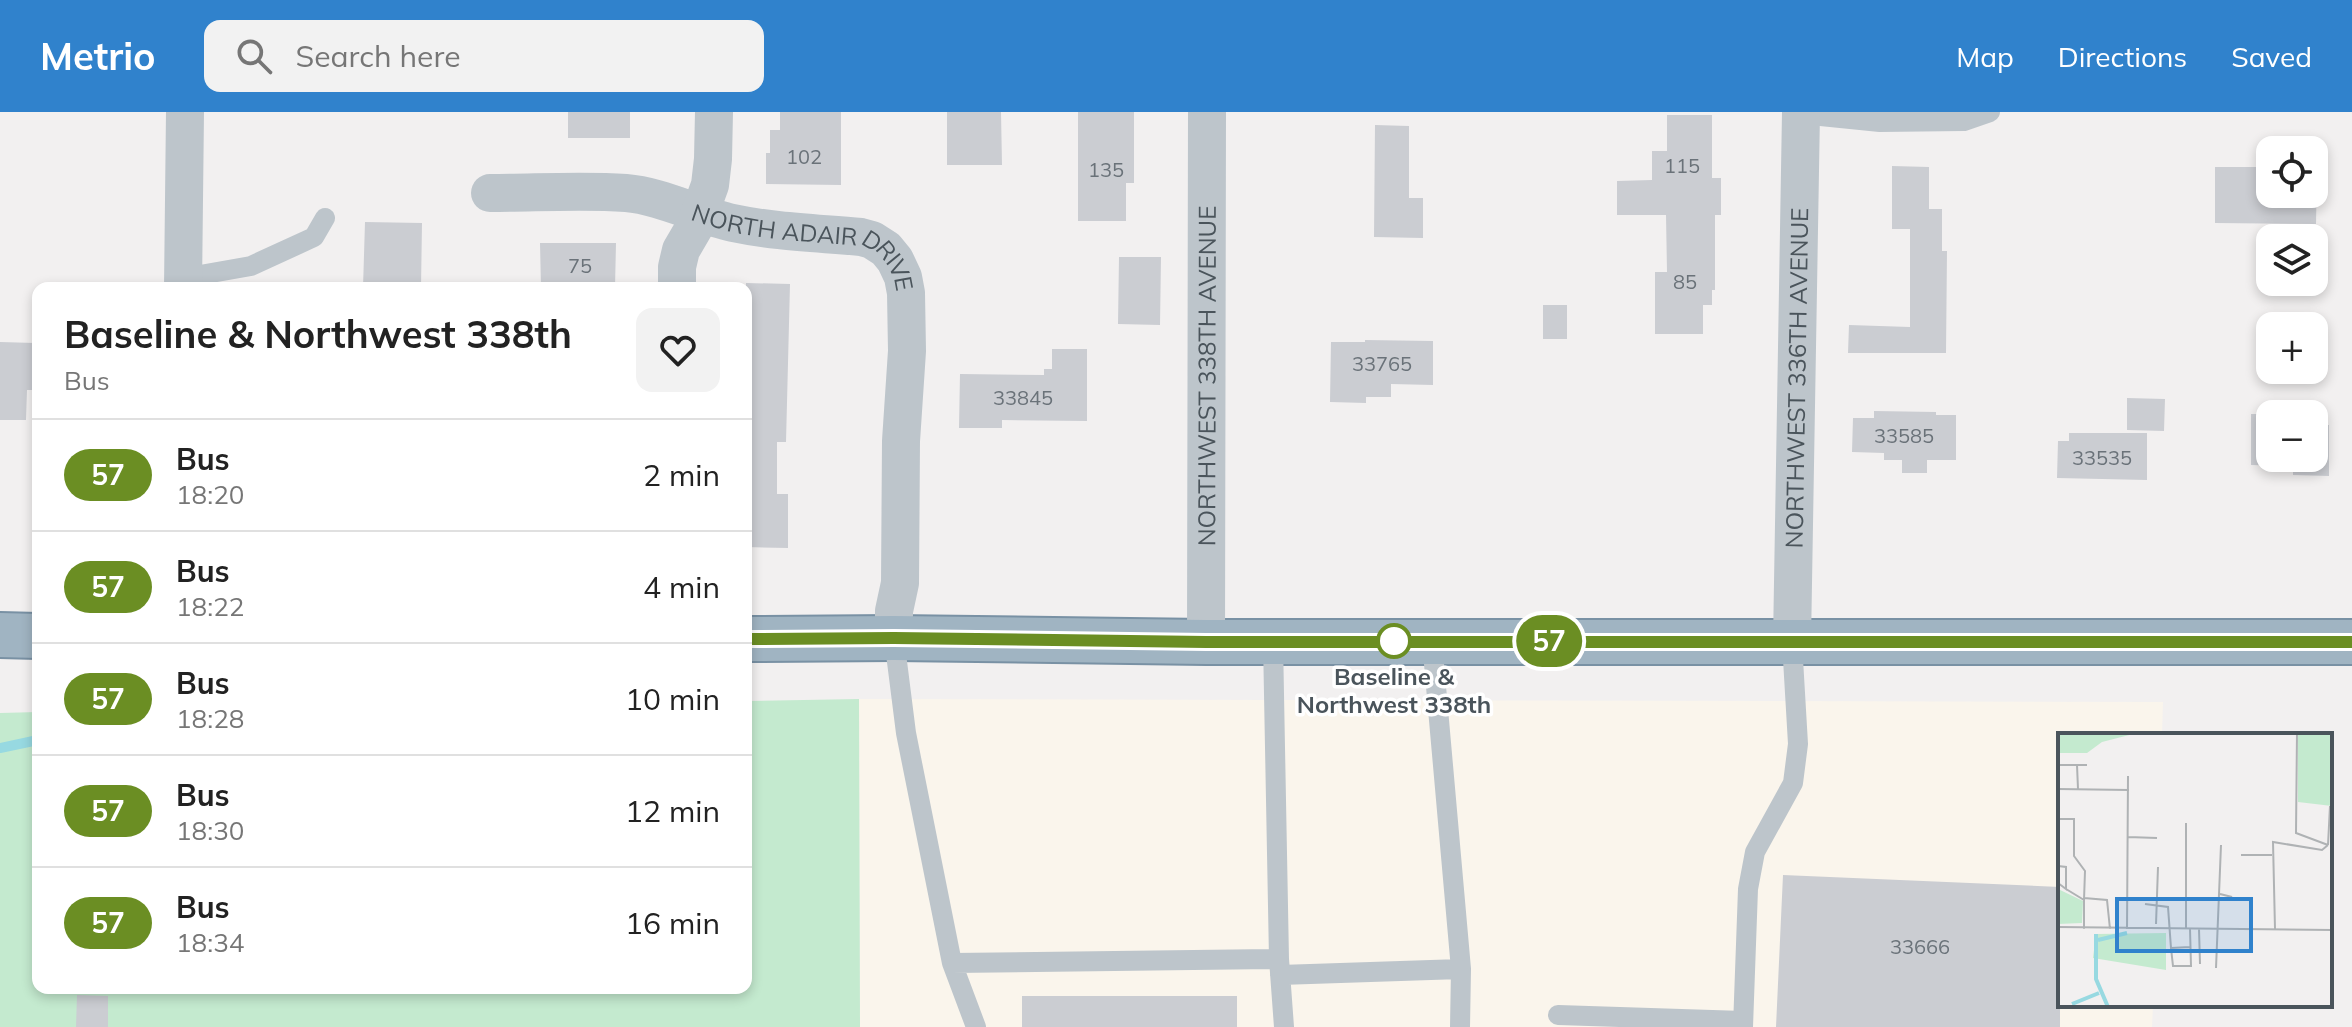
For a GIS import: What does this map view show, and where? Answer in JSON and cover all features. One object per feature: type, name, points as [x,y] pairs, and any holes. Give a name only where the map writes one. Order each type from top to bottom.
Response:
[{"type":"highway","points":[[0,635],[32,636]]},
{"type":"highway","points":[[752,639],[2352,642]]},
{"type":"street","points":[[183,282],[185,112]]},
{"type":"street","points":[[677,282],[681,250],[695,226],[710,185],[714,112]]},
{"type":"street","name":"NORTHWEST 338TH AVENUE","points":[[1206,642],[1207,112]]},
{"type":"street","name":"NORTHWEST 336TH AVENUE","points":[[1792,642],[1801,113]]},
{"type":"street","name":"NORTH ADAIR DRIVE","points":[[490,193],[628,193],[698,214],[785,232],[861,237],[886,249],[903,277],[907,351],[901,441],[900,583],[894,611],[894,638]]},
{"type":"lane","points":[[1801,113],[1880,122],[1964,121],[1990,112]]},
{"type":"lane","points":[[187,282],[251,266],[314,237],[325,218]]},
{"type":"lane","points":[[894,638],[906,733],[952,963],[976,1027]]},
{"type":"lane","points":[[1273,641],[1284,1027]]},
{"type":"lane","points":[[1432,641],[1461,969],[1460,1027]]},
{"type":"lane","points":[[1558,1015],[1743,1024],[1748,889],[1755,852],[1793,783],[1798,744],[1792,642]]},
{"type":"lane","points":[[952,963],[1461,969]]},
{"type":"shaded area","points":[[859,699],[2163,702],[2162,733],[2058,733],[2058,1007],[2153,1007],[2152,1027],[860,1027]]},
{"type":"green space","points":[[859,699],[860,1027],[0,1027],[0,713],[32,712],[32,994],[752,994],[752,701]]},
{"type":"building","points":[[568,112],[630,112],[630,138],[568,138]]},
{"type":"building","points":[[780,112],[841,112],[841,185],[766,184],[770,130],[780,130]]},
{"type":"building","points":[[947,112],[1001,112],[1002,165],[947,165]]},
{"type":"building","points":[[1078,112],[1134,112],[1134,183],[1126,183],[1126,221],[1078,221]]},
{"type":"building","points":[[1667,115],[1712,115],[1712,178],[1721,178],[1721,215],[1715,215],[1715,290],[1712,290],[1712,305],[1703,305],[1703,334],[1655,334],[1655,272],[1667,272],[1666,215],[1617,215],[1617,181],[1652,180],[1652,151],[1667,151]]},
{"type":"building","points":[[1375,125],[1409,126],[1409,198],[1423,198],[1423,238],[1374,237]]},
{"type":"building","points":[[1892,166],[1929,167],[1929,209],[1942,209],[1942,251],[1947,251],[1946,353],[1848,353],[1849,325],[1910,327],[1910,229],[1892,229]]},
{"type":"building","points":[[2215,167],[2256,167],[2256,208],[2316,208],[2316,224],[2215,223]]},
{"type":"building","points":[[365,222],[422,223],[421,282],[363,282]]},
{"type":"building","points":[[540,243],[616,243],[615,282],[541,282]]},
{"type":"building","points":[[1119,257],[1161,257],[1160,325],[1118,324]]},
{"type":"building","points":[[752,283],[790,284],[786,442],[777,442],[777,494],[788,494],[788,548],[752,547]]},
{"type":"building","points":[[1543,305],[1567,305],[1567,339],[1543,339]]},
{"type":"building","points":[[1433,341],[1433,385],[1391,384],[1391,397],[1366,397],[1366,403],[1330,402],[1331,342]]},
{"type":"building","points":[[0,342],[32,343],[32,390],[27,390],[26,420],[0,420]]},
{"type":"building","points":[[1052,349],[1087,349],[1087,421],[1002,420],[1002,428],[959,428],[960,374],[1044,375],[1044,369],[1052,369]]},
{"type":"building","points":[[2127,398],[2165,399],[2164,431],[2127,430]]},
{"type":"building","points":[[1874,411],[1956,415],[1956,460],[1927,460],[1927,473],[1902,473],[1902,460],[1884,460],[1884,453],[1852,452],[1853,418],[1874,418]]},
{"type":"building","points":[[2251,414],[2256,414],[2256,465],[2251,465]]},
{"type":"building","points":[[2329,425],[2329,476],[2293,475],[2293,472],[2328,472]]},
{"type":"building","points":[[2069,433],[2147,433],[2147,480],[2057,478],[2058,441],[2069,441]]},
{"type":"building","points":[[1783,875],[2058,887],[2060,1027],[1776,1027]]},
{"type":"building","points":[[77,995],[108,996],[108,1027],[76,1027]]},
{"type":"building","points":[[1022,996],[1237,996],[1237,1027],[1022,1027]]},
{"type":"waterway","points":[[0,748],[32,741]]},
{"type":"bus line","name":"57","points":[[752,639],[2352,642]]},
{"type":"place","name":"Baseline & Northwest 338th","points":[[1394,641]]}]
